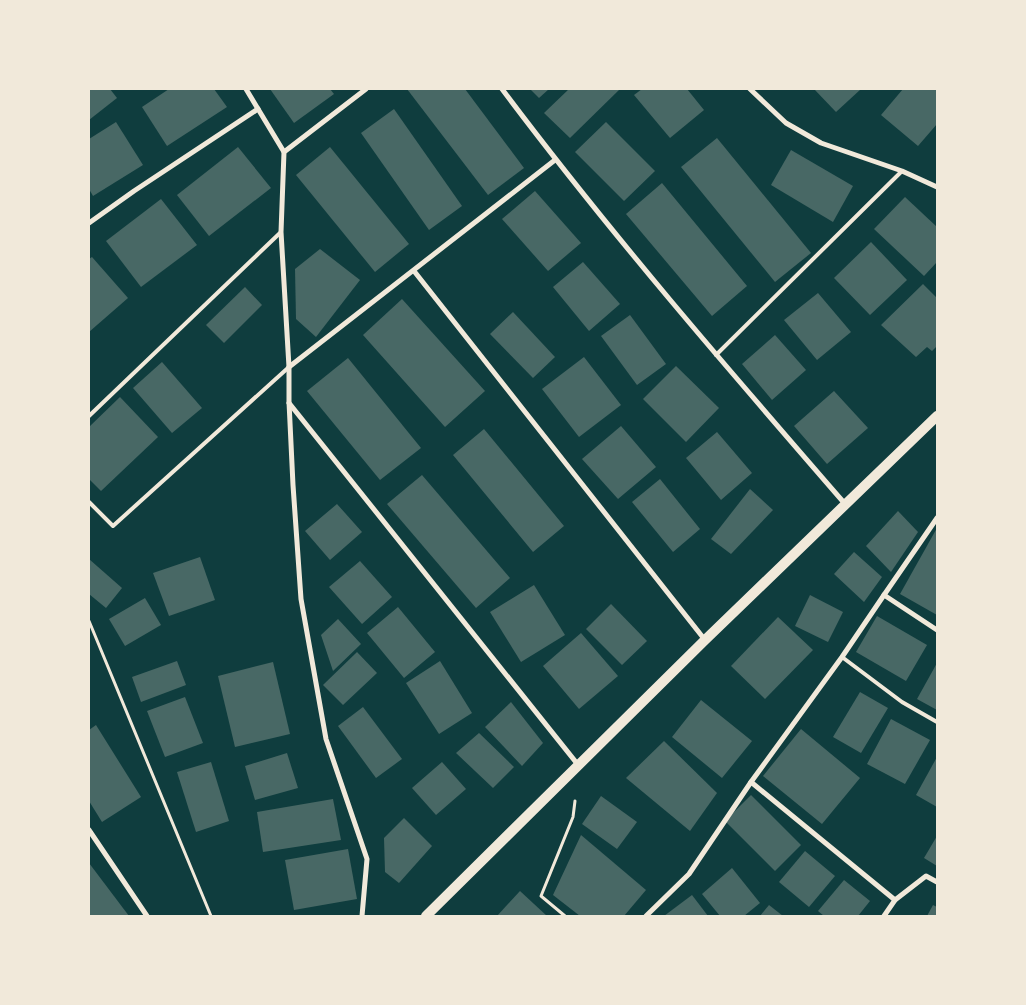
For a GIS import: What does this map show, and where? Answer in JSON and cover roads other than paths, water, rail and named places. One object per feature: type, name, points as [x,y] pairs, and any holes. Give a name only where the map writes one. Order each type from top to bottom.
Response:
[{"type":"main road","points":[[426,916],[705,640],[937,416]]},
{"type":"street","points":[[246,89],[284,152],[282,232],[289,367],[292,485],[301,599],[326,739],[367,859],[362,916]]},
{"type":"street","points":[[284,152],[366,89]]},
{"type":"street","points":[[502,89],[555,160],[716,355],[846,505]]},
{"type":"street","points":[[750,89],[786,123],[821,143],[902,171],[937,188]]},
{"type":"street","points":[[89,223],[258,109]]},
{"type":"street","points":[[289,367],[555,160]]},
{"type":"street","points":[[414,271],[705,640]]},
{"type":"street","points":[[289,402],[579,766]]},
{"type":"street","points":[[646,916],[689,874],[751,782],[842,657],[937,518]]},
{"type":"street","points":[[884,595],[937,630]]},
{"type":"street","points":[[751,782],[895,900]]},
{"type":"street","points":[[89,830],[147,916]]},
{"type":"street","points":[[884,916],[895,900],[926,876],[937,882]]},
{"type":"lane","points":[[716,355],[902,171]]},
{"type":"lane","points":[[89,416],[282,232]]},
{"type":"lane","points":[[89,502],[113,526],[289,367]]},
{"type":"lane","points":[[842,657],[902,702],[937,722]]}]
